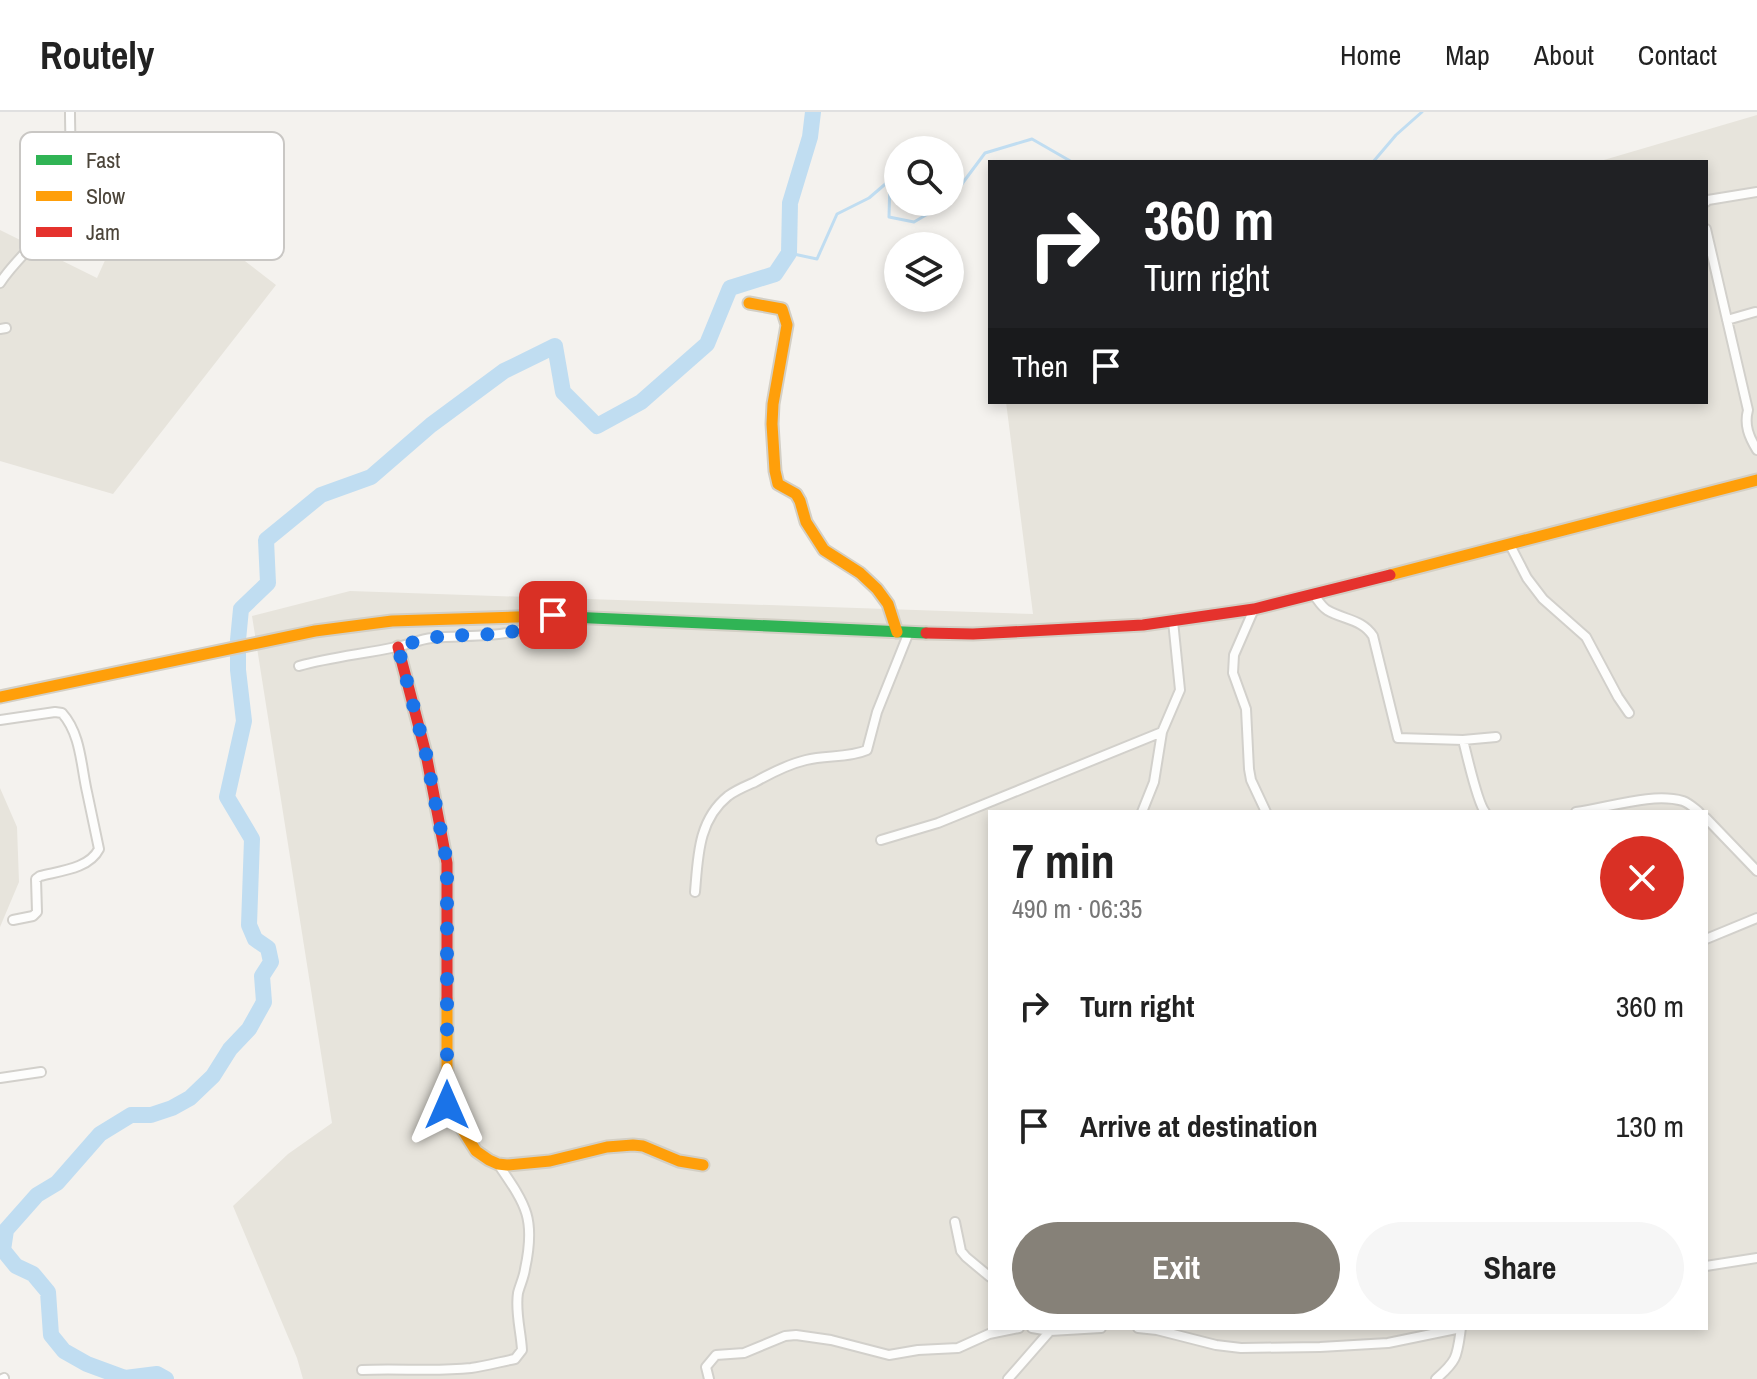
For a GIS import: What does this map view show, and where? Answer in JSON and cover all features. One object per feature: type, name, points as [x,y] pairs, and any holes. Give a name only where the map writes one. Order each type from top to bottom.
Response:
[{"type":"main road","points":[[749,303],[782,309],[787,325],[773,404],[778,484],[796,494],[806,522],[824,550],[860,573],[877,589],[903,632]]},
{"type":"main road","points":[[0,697],[334,628],[392,621],[553,615],[973,634],[1173,621],[1254,609],[1314,595],[1757,480]]},
{"type":"main road","points":[[398,647],[426,754],[447,863],[447,1105],[476,1151],[498,1164],[550,1161],[607,1147],[633,1145],[679,1161],[703,1165]]},
{"type":"street","points":[[1708,202],[1757,192]]},
{"type":"street","points":[[1708,238],[1727,320],[1755,410],[1746,419],[1750,438],[1757,450]]},
{"type":"street","points":[[0,283],[20,258]]},
{"type":"street","points":[[1727,320],[1755,312]]},
{"type":"street","points":[[1510,545],[1527,578],[1543,599],[1586,637],[1629,713]]},
{"type":"street","points":[[1314,595],[1328,610],[1359,623],[1373,636],[1398,738],[1463,740],[1496,737]]},
{"type":"street","points":[[1254,609],[1234,655],[1233,673],[1246,709],[1251,780],[1265,810]]},
{"type":"street","points":[[299,666],[398,647],[428,638],[518,632],[539,625],[553,615]]},
{"type":"street","points":[[1143,810],[1154,782],[1162,732],[1180,690],[1173,621]]},
{"type":"street","points":[[695,892],[699,846],[710,815],[729,796],[802,761],[867,750],[903,632]]},
{"type":"street","points":[[0,720],[55,712],[62,713],[68,719],[84,771],[99,849],[94,859],[85,864],[36,879],[37,912],[33,916],[13,920]]},
{"type":"street","points":[[881,840],[938,823],[1162,732]]},
{"type":"street","points":[[1463,740],[1479,805],[1483,810]]},
{"type":"street","points":[[1592,810],[1625,802],[1666,799],[1683,801],[1696,810]]},
{"type":"street","points":[[1708,820],[1757,871]]},
{"type":"street","points":[[1708,938],[1757,918]]},
{"type":"street","points":[[0,1078],[41,1072]]},
{"type":"street","points":[[362,1370],[473,1368],[515,1359],[522,1350],[518,1294],[530,1242],[529,1218],[522,1199],[498,1164]]},
{"type":"street","points":[[955,1222],[961,1251],[988,1275]]},
{"type":"street","points":[[1708,1266],[1757,1258]]},
{"type":"street","points":[[709,1379],[706,1367],[716,1355],[744,1353],[785,1336],[831,1340],[889,1355],[958,1348],[989,1334],[1009,1330]]},
{"type":"street","points":[[1044,1330],[1067,1330]]},
{"type":"street","points":[[1158,1330],[1241,1348],[1388,1343],[1451,1330]]},
{"type":"street","points":[[1436,1379],[1457,1357],[1461,1330]]},
{"type":"street","points":[[1008,1379],[1050,1331]]},
{"type":"shaded area","points":[[1757,115],[1757,1379],[303,1379],[233,1206],[288,1154],[332,1123],[252,616],[350,591],[1033,614],[1006,404],[1708,404],[1708,160],[1604,160]]},
{"type":"shaded area","points":[[0,230],[20,240],[20,260],[61,260],[97,278],[105,260],[244,260],[276,285],[113,494],[0,461]]},
{"type":"shaded area","points":[[0,788],[17,827],[19,882],[0,927]]},
{"type":"waterway","points":[[238,640],[241,609],[268,583],[266,540],[321,495],[371,477],[431,425],[504,371],[555,346],[563,392],[597,426],[641,402],[707,344],[730,288],[775,274],[789,253],[790,203],[810,137],[813,112]]},
{"type":"waterway","points":[[1375,160],[1422,112]]},
{"type":"waterway","points":[[964,181],[985,153],[1032,139],[1069,160]]},
{"type":"waterway","points":[[789,253],[817,259],[837,214],[869,198],[884,185]]},
{"type":"waterway","points":[[889,216],[914,222],[924,216]]},
{"type":"waterway","points":[[166,1379],[157,1374],[125,1378],[87,1364],[64,1351],[51,1335],[48,1292],[33,1274],[16,1266],[3,1250],[6,1230],[37,1195],[57,1183],[100,1134],[131,1115],[151,1115],[190,1098],[213,1076],[230,1049],[249,1029],[264,1002],[262,976],[271,962],[268,948],[255,939],[249,925],[252,839],[227,797],[244,721],[238,653]]},
{"type":"traffic: fast","points":[[548,616],[926,633]]},
{"type":"traffic: slow","points":[[749,303],[782,309],[787,325],[773,404],[778,484],[796,494],[806,522],[824,550],[860,573],[877,589],[888,604],[897,632]]},
{"type":"traffic: slow","points":[[1390,575],[1757,480]]},
{"type":"traffic: slow","points":[[0,697],[315,631],[392,621],[548,616]]},
{"type":"traffic: slow","points":[[447,999],[447,1105],[476,1151],[489,1160],[507,1165],[550,1161],[607,1147],[633,1145],[679,1161],[703,1165]]},
{"type":"traffic: jam","points":[[926,633],[973,634],[1143,625],[1254,609],[1390,575]]},
{"type":"traffic: jam","points":[[398,647],[426,754],[447,863],[447,999]]},
{"type":"route","points":[[447,1105],[447,863],[426,754],[398,647],[428,638],[518,632],[539,625],[553,615]]}]
